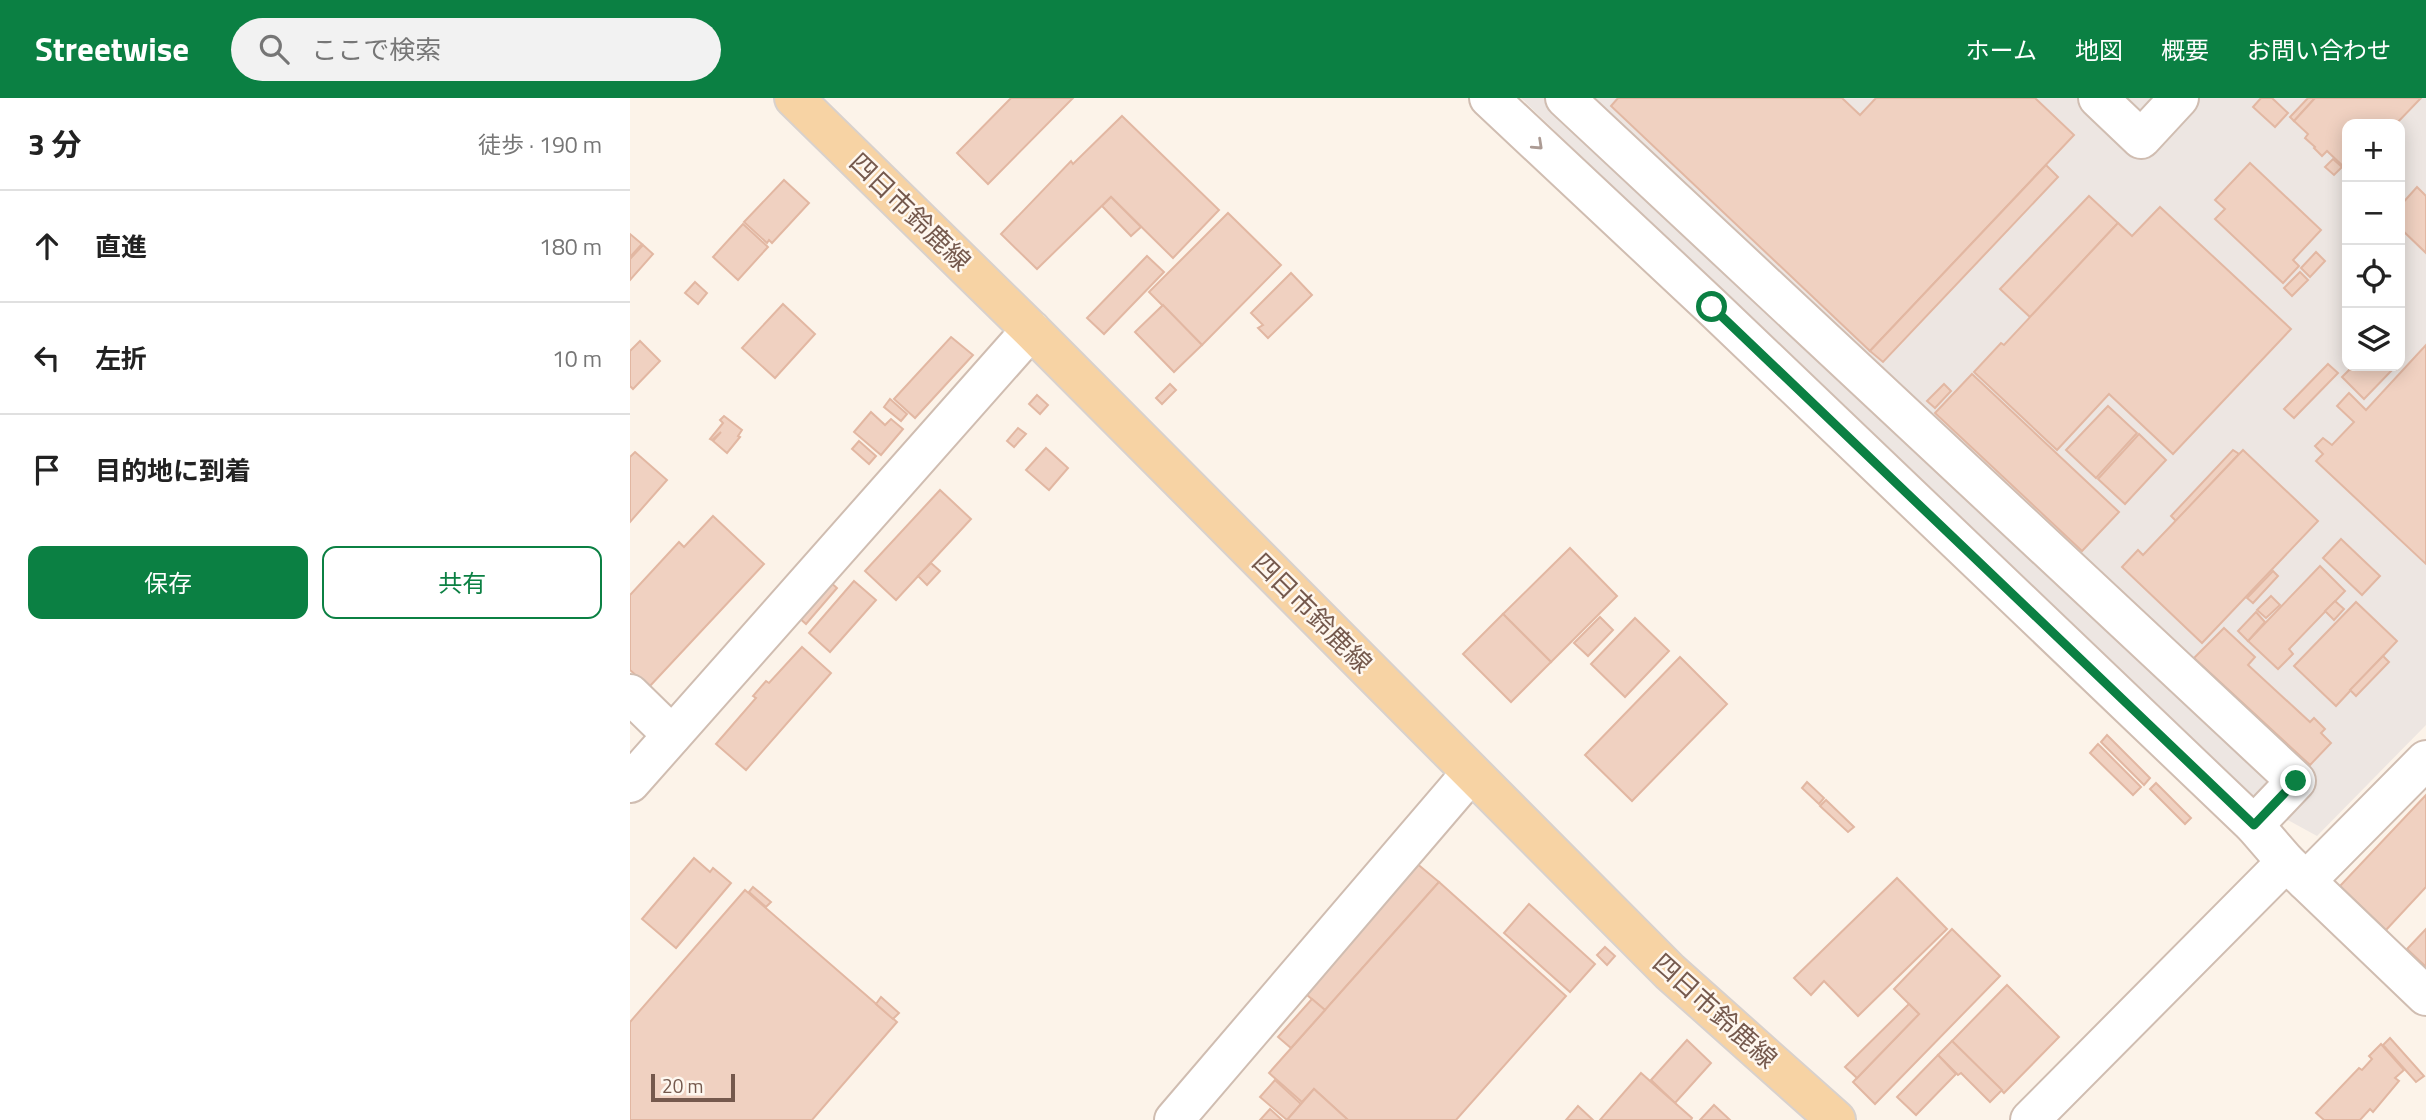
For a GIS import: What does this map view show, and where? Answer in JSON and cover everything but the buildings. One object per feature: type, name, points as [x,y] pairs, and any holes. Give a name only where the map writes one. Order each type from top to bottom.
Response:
[{"type":"main road","name":"四日市鈴鹿線","points":[[794,98],[1031,330],[1670,972],[1836,1120]]},
{"type":"street","points":[[1489,98],[1712,307],[2254,825],[2296,872],[2426,996]]},
{"type":"street","points":[[1565,98],[2296,781],[2254,825]]},
{"type":"street","points":[[2098,98],[2141,139],[2179,98]]},
{"type":"street","points":[[630,783],[1031,330]]},
{"type":"street","points":[[630,694],[672,735]]},
{"type":"street","points":[[2030,1120],[2296,872],[2426,760]]},
{"type":"street","points":[[1174,1120],[1471,773]]},
{"type":"shaded area","points":[[1521,98],[2426,98],[2426,725],[2317,836],[2248,798]]},
{"type":"route","points":[[1712,307],[1981,567],[2254,825],[2296,781]]}]
